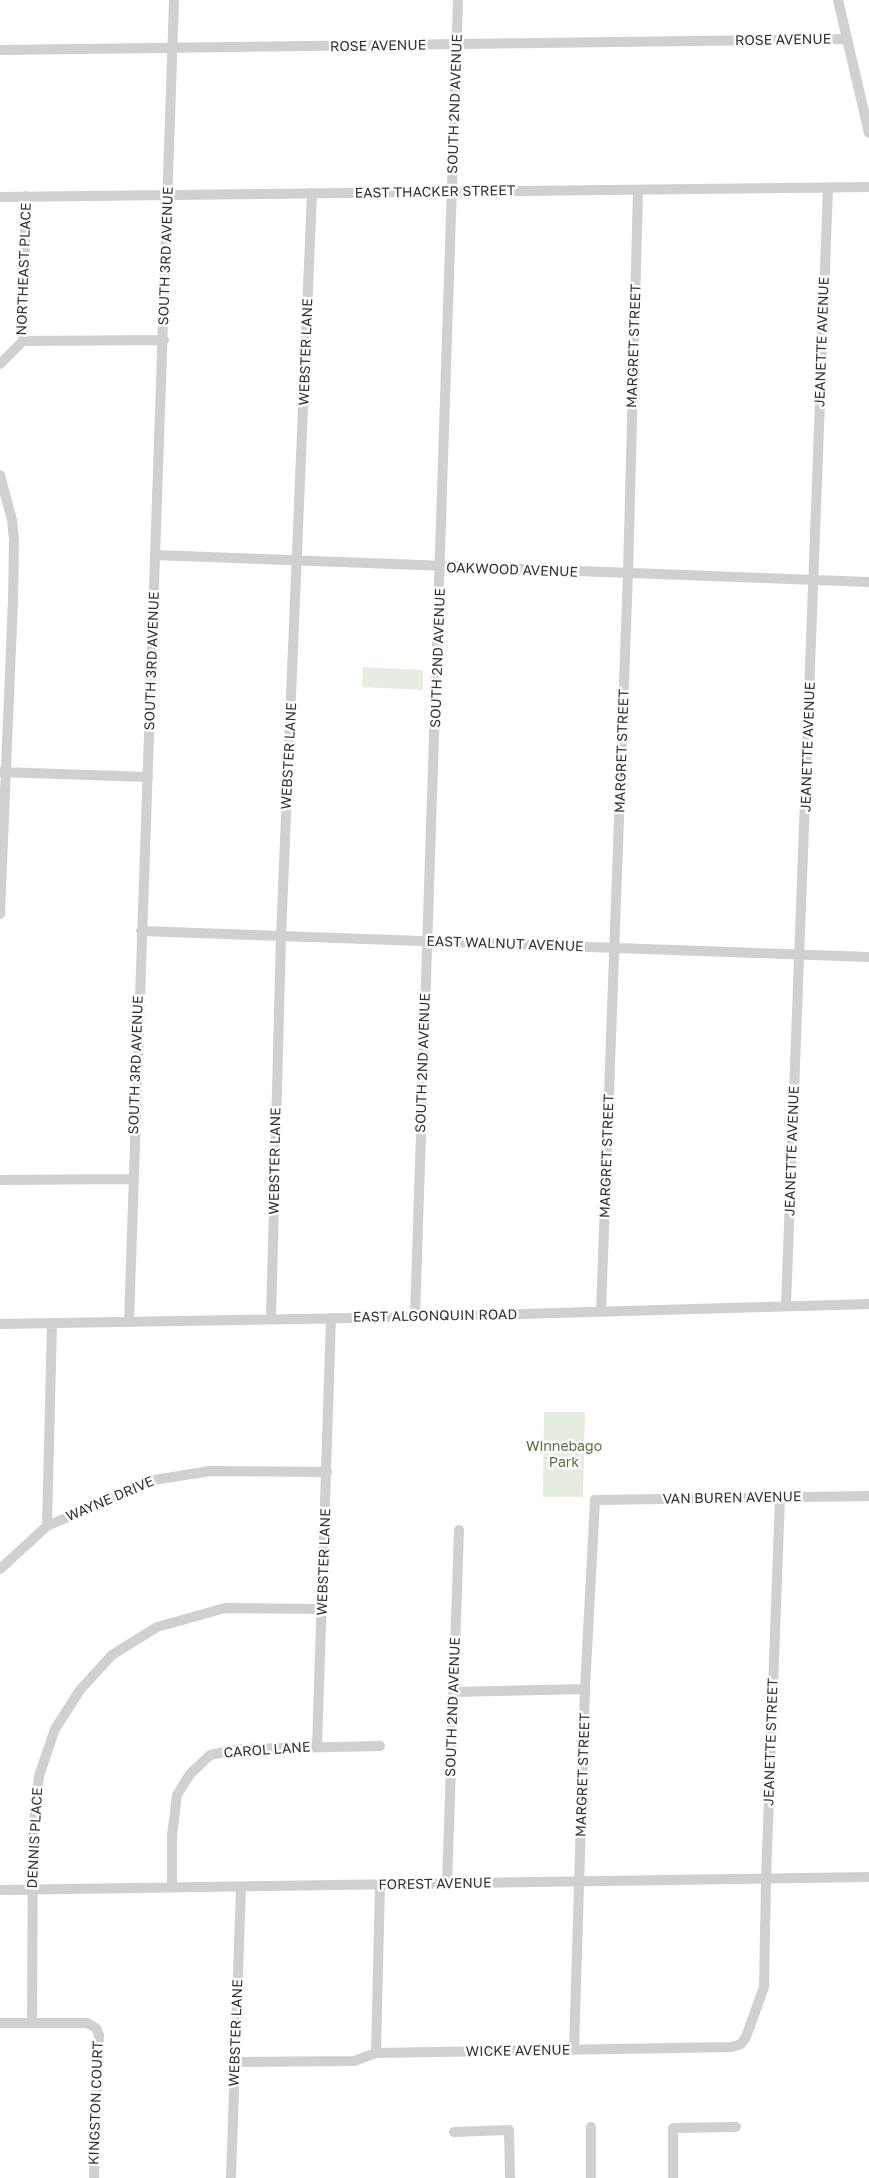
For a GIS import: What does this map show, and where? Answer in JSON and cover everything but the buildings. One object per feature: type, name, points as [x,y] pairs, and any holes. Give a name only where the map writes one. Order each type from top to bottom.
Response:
[{"type":"street","name":"SOUTH 3RD AVENUE","points":[[129,1322],[132,1178],[164,340],[174,0]]},
{"type":"street","name":"SOUTH 2ND AVENUE","points":[[415,1317],[441,568],[458,0]]},
{"type":"street","points":[[838,0],[869,133]]},
{"type":"street","name":"ROSE AVENUE","points":[[0,50],[846,39]]},
{"type":"street","name":"EAST THACKER STREET","points":[[0,197],[869,187]]},
{"type":"street","name":"JEANETTE AVENUE","points":[[786,1306],[828,188]]},
{"type":"street","name":"MARGRET STREET","points":[[602,1311],[628,573],[638,191]]},
{"type":"street","name":"WEBSTER LANE","points":[[271,1319],[281,936],[312,194]]},
{"type":"street","name":"NORTHEAST PLACE","points":[[0,364],[23,341],[26,196]]},
{"type":"street","points":[[23,341],[164,340]]},
{"type":"street","points":[[0,474],[12,520],[14,540],[3,772],[0,914]]},
{"type":"street","name":"OAKWOOD AVENUE","points":[[155,555],[441,568],[869,582]]},
{"type":"street","points":[[3,772],[148,778]]},
{"type":"street","name":"EAST WALNUT AVENUE","points":[[141,931],[869,957]]},
{"type":"street","points":[[0,1180],[132,1178]]},
{"type":"street","name":"EAST ALGONQUIN ROAD","points":[[0,1324],[415,1317],[869,1304]]},
{"type":"street","name":"WEBSTER LANE","points":[[317,1746],[332,1318]]},
{"type":"street","points":[[47,1526],[52,1323]]},
{"type":"street","name":"WAYNE DRIVE","points":[[0,1569],[47,1526],[154,1480],[210,1471],[327,1472]]},
{"type":"street","name":"VAN BUREN AVENUE","points":[[595,1500],[869,1496]]},
{"type":"street","name":"JEANETTE STREET","points":[[764,1987],[766,1879],[780,1497]]},
{"type":"street","name":"MARGRET STREET","points":[[574,2050],[585,1689],[595,1500]]},
{"type":"street","name":"SOUTH 2ND AVENUE","points":[[447,1884],[459,1530]]},
{"type":"street","name":"DENNIS PLACE","points":[[32,2023],[33,1829],[39,1776],[55,1729],[80,1690],[112,1655],[158,1627],[225,1608],[322,1609]]},
{"type":"street","points":[[454,1692],[585,1689]]},
{"type":"street","name":"CAROL LANE","points":[[172,1888],[172,1836],[175,1802],[181,1785],[198,1765],[210,1755],[226,1750],[317,1746],[380,1746]]},
{"type":"street","name":"FOREST AVENUE","points":[[0,1890],[869,1877]]},
{"type":"street","points":[[376,2053],[380,1885]]},
{"type":"street","name":"WEBSTER LANE","points":[[231,2178],[241,1887]]},
{"type":"street","name":"WICKE AVENUE","points":[[235,2062],[354,2061],[376,2053],[732,2047],[741,2044],[746,2037],[764,1987]]},
{"type":"street","points":[[0,2023],[32,2023]]},
{"type":"street","name":"KINGSTON COURT","points":[[32,2023],[87,2023],[96,2028],[100,2035],[94,2178]]},
{"type":"street","points":[[590,2127],[591,2178]]},
{"type":"street","points":[[672,2178],[673,2128],[736,2127]]},
{"type":"street","points":[[454,2132],[509,2130],[510,2178]]},
{"type":"green space","points":[[363,667],[423,670],[423,690],[362,687]]},
{"type":"green space","name":"Winnebago Park","points":[[544,1412],[585,1412],[583,1497],[543,1497]]}]
